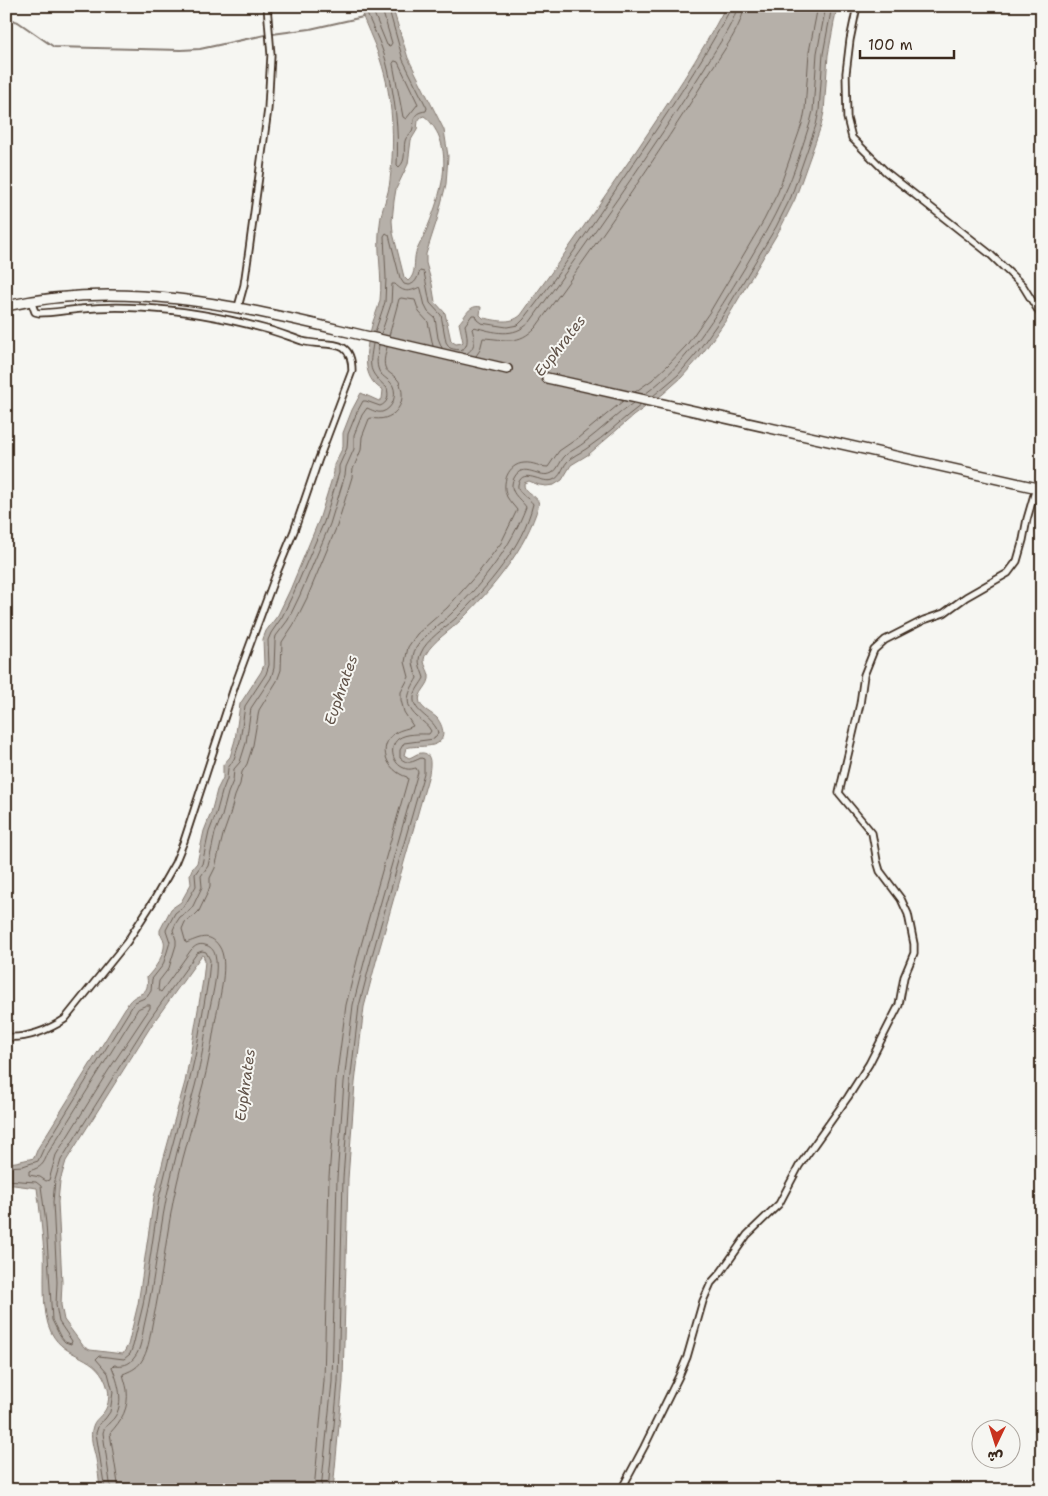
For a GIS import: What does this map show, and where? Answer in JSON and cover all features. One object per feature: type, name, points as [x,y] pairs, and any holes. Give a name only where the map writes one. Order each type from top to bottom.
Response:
[{"type":"main road","points":[[6,306],[31,301],[93,296],[144,295],[176,298],[238,308],[315,324],[507,369]]},
{"type":"main road","points":[[547,378],[1039,489]]},
{"type":"street","points":[[238,308],[250,250],[266,128],[270,79],[266,6]]},
{"type":"street","points":[[858,6],[850,40],[846,73],[847,118],[852,138],[886,172],[990,254],[1023,286],[1042,317]]},
{"type":"street","points":[[6,1037],[23,1037],[65,1020],[122,950],[166,880],[184,841],[235,685],[275,576],[294,531],[352,371],[350,353],[342,347],[310,343],[271,330],[190,313],[141,308],[91,308],[39,313],[35,312],[31,301]]},
{"type":"street","points":[[621,1490],[679,1376],[687,1357],[703,1301],[712,1283],[747,1235],[779,1204],[799,1166],[869,1064],[900,1005],[904,977],[914,953],[908,914],[901,899],[880,871],[872,833],[839,794],[860,704],[864,676],[874,650],[885,640],[924,620],[944,613],[966,596],[1008,573],[1017,561],[1027,519],[1039,489]]},
{"type":"water","name":"Euphrates","points":[[359,6],[392,6],[408,58],[444,130],[448,156],[446,184],[426,254],[426,263],[435,302],[445,313],[451,341],[456,344],[463,342],[459,323],[473,307],[481,307],[480,315],[483,318],[493,320],[508,321],[521,315],[660,115],[695,62],[726,6],[837,6],[828,55],[824,112],[821,126],[795,199],[780,229],[726,320],[700,357],[681,378],[589,454],[571,465],[562,480],[554,485],[546,486],[529,481],[524,483],[526,490],[538,500],[539,504],[526,537],[507,567],[485,595],[429,649],[425,657],[424,662],[429,679],[419,699],[425,710],[437,718],[442,728],[443,736],[439,742],[433,745],[406,748],[404,755],[409,758],[425,753],[430,760],[430,768],[364,1007],[355,1083],[348,1179],[343,1382],[333,1490],[100,1490],[92,1443],[92,1430],[95,1422],[107,1406],[109,1392],[97,1368],[57,1342],[51,1332],[45,1304],[44,1252],[37,1188],[6,1184],[6,1163],[34,1158],[38,1148],[129,1002],[147,988],[147,977],[155,968],[164,950],[160,930],[171,909],[181,902],[191,884],[190,874],[197,863],[204,831],[217,790],[223,778],[223,765],[230,757],[235,740],[240,704],[264,665],[263,639],[266,631],[278,615],[290,590],[319,520],[334,472],[334,465],[343,447],[343,433],[352,410],[361,393],[379,401],[382,399],[383,390],[376,385],[368,371],[367,354],[372,325],[380,300],[379,233],[390,180],[392,119],[388,89],[378,52]],"holes":[[[424,116],[438,134],[442,146],[444,170],[435,208],[416,252],[413,275],[408,281],[404,277],[393,233],[392,221],[396,189],[408,164],[411,140],[417,130],[418,121]],[[203,955],[205,961],[203,980],[191,1051],[185,1082],[154,1197],[138,1304],[128,1345],[123,1354],[90,1350],[84,1347],[64,1320],[61,1305],[62,1282],[58,1202],[60,1181],[66,1161],[153,1023]]]},
{"type":"waterway","points":[[6,18],[18,22],[54,47],[181,50],[200,49],[265,35],[310,29],[363,17]]}]
